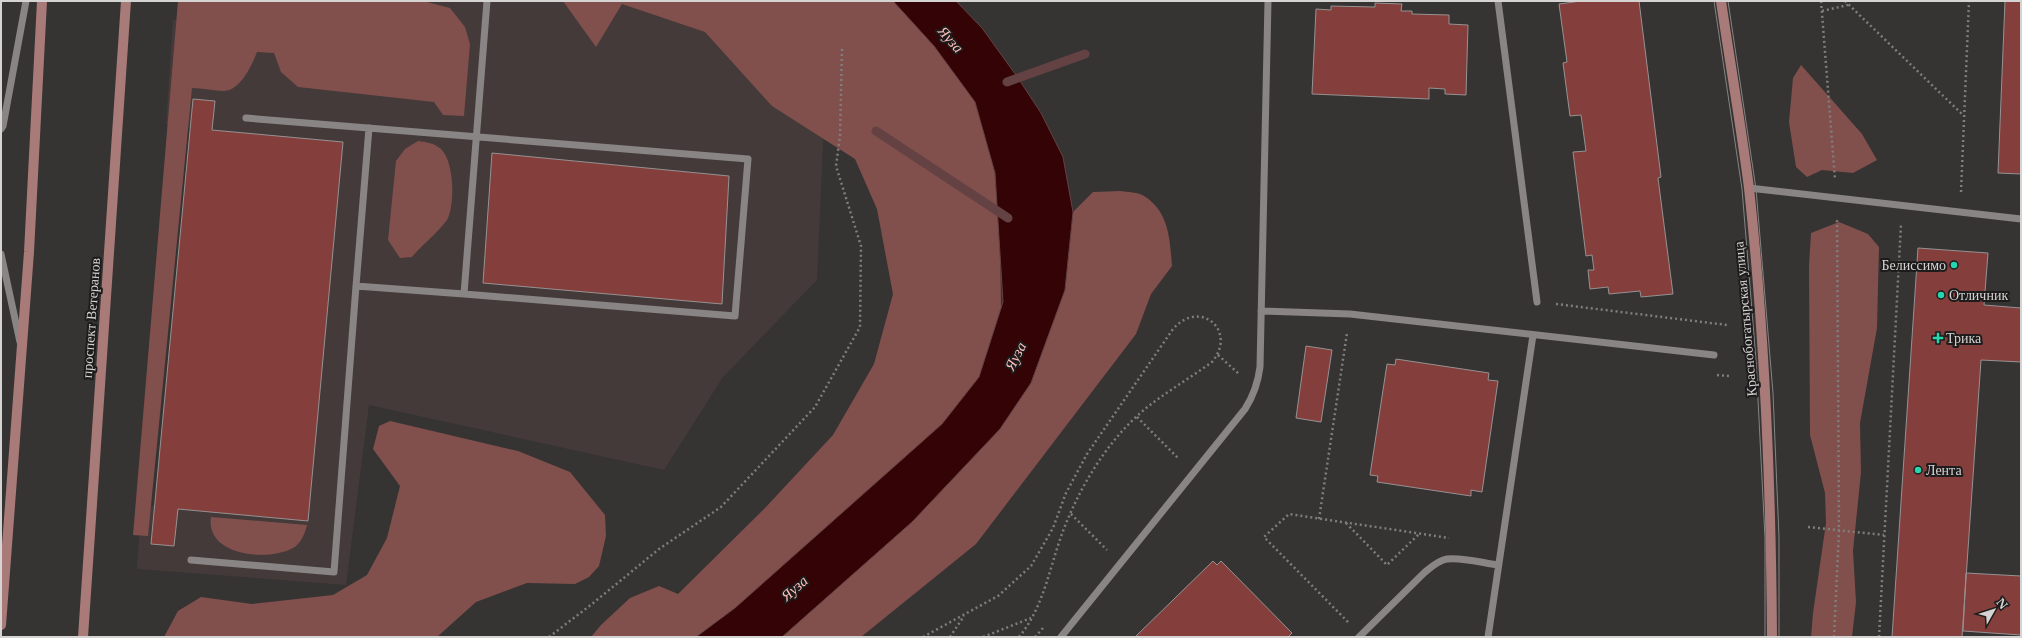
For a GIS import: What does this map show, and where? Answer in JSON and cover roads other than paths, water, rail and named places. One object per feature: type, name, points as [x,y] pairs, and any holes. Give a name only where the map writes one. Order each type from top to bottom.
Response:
[{"type":"main road","points":[[1,625],[29,252],[42,1]]},
{"type":"main road","name":"проспект Ветеранов","points":[[83,637],[126,1]]},
{"type":"main road","name":"Краснобогатырская улица","points":[[1722,1],[1748,188],[1766,401],[1771,538],[1772,637]]},
{"type":"street","points":[[1,129],[3,126],[26,1]]},
{"type":"street","points":[[464,294],[487,1]]},
{"type":"street","points":[[1061,637],[1253,396],[1258,382],[1260,367],[1268,1]]},
{"type":"street","points":[[1498,1],[1537,302]]},
{"type":"street","points":[[246,118],[748,160],[735,316],[356,286]]},
{"type":"street","points":[[191,560],[334,572],[369,128]]},
{"type":"street","points":[[1748,188],[2021,219]]},
{"type":"street","points":[[1,254],[21,347]]},
{"type":"street","points":[[1261,311],[1350,314],[1714,355]]},
{"type":"street","points":[[1488,637],[1533,335]]},
{"type":"street","points":[[1360,636],[1425,572],[1437,563],[1446,559],[1460,559],[1498,565]]},
{"type":"water","name":"Яуза","points":[[893,1],[956,1],[982,28],[1041,113],[1063,157],[1073,212],[1065,290],[1031,383],[1000,429],[912,522],[782,637],[696,637],[735,608],[942,424],[979,377],[1003,302],[995,173],[975,102],[934,46]]},
{"type":"waterway","points":[[1007,82],[1085,54]]},
{"type":"waterway","points":[[876,131],[1008,218]]},
{"type":"tram line","points":[[1714,1],[1742,189],[1756,360],[1765,538],[1765,637]]},
{"type":"tram line","points":[[1728,1],[1756,189],[1773,393],[1779,537],[1779,637]]},
{"type":"place","name":"Белиссимо","points":[[1954,265]]},
{"type":"place","name":"Отличник","points":[[1941,295]]},
{"type":"place","name":"Трика","points":[[1938,338]]},
{"type":"place","name":"Лента","points":[[1918,470]]}]
